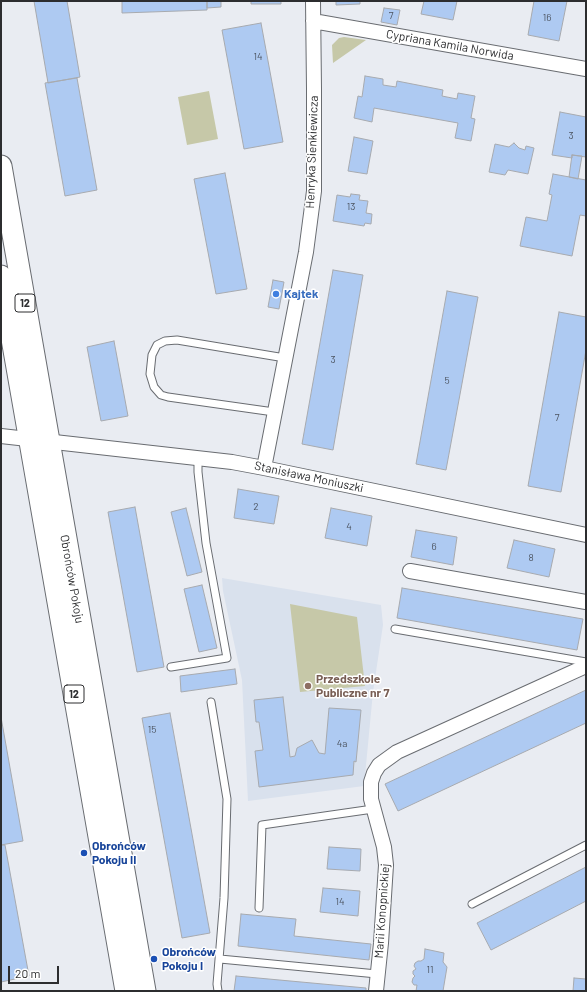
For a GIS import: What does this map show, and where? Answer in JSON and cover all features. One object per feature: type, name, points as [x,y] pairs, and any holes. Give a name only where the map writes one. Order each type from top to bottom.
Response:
[{"type":"main road","name":"Obrońców Pokoju","points":[[1,166],[38,440],[50,552],[126,991]]},
{"type":"main road","name":"Obrońców Pokoju","points":[[1,276],[38,440],[145,991]]},
{"type":"street","name":"Henryka Sienkiewicza","points":[[264,468],[306,252],[314,191],[313,1]]},
{"type":"street","name":"Cypriana Kamila Norwida","points":[[313,21],[586,69]]},
{"type":"street","name":"Stanisława Moniuszki","points":[[1,436],[198,458],[264,468],[586,535]]},
{"type":"street","points":[[410,572],[586,602]]},
{"type":"street","name":"Marii Konopnickiej","points":[[376,991],[386,865],[384,847],[371,799],[371,782],[379,765],[397,752],[586,666]]},
{"type":"lane","points":[[274,412],[161,395],[154,387],[150,374],[152,355],[157,345],[165,341],[177,340],[285,358]]},
{"type":"lane","points":[[171,668],[227,658],[206,543],[198,472],[198,458]]},
{"type":"lane","points":[[395,628],[586,662]]},
{"type":"lane","points":[[211,702],[227,799],[224,898],[217,984],[218,991]]},
{"type":"lane","points":[[259,908],[262,825],[373,809]]},
{"type":"lane","points":[[472,904],[586,844]]},
{"type":"lane","points":[[220,959],[377,974]]},
{"type":"shaded area","name":"Przedszkole Publiczne nr 7","points":[[222,578],[381,605],[383,625],[373,692],[364,786],[248,801],[242,680],[223,591]]},
{"type":"green space","points":[[344,37],[366,40],[333,63],[332,45],[339,38]]},
{"type":"green space","points":[[209,91],[218,139],[187,145],[178,97]]},
{"type":"green space","points":[[290,604],[357,617],[365,686],[300,692]]},
{"type":"building","points":[[34,1],[67,1],[80,77],[48,83]]},
{"type":"building","points":[[122,1],[207,1],[207,10],[122,13]]},
{"type":"building","points":[[207,1],[221,1],[221,7],[207,8]]},
{"type":"building","points":[[251,1],[281,1],[281,4],[251,4]]},
{"type":"building","points":[[336,1],[360,1],[360,4],[336,5]]},
{"type":"building","points":[[424,1],[457,1],[453,20],[421,14]]},
{"type":"building","points":[[534,1],[567,1],[559,41],[528,35]]},
{"type":"building","points":[[384,8],[400,10],[397,25],[381,22]]},
{"type":"building","points":[[261,23],[283,142],[244,149],[222,30]]},
{"type":"building","points":[[365,76],[383,79],[383,85],[396,87],[397,81],[443,90],[442,96],[457,99],[458,93],[475,96],[471,118],[475,119],[471,141],[455,138],[458,123],[374,108],[372,122],[354,118],[358,96],[362,97]]},
{"type":"building","points":[[77,78],[97,190],[65,196],[45,83]]},
{"type":"building","points":[[560,112],[586,117],[586,157],[572,155],[572,158],[552,155]]},
{"type":"building","points":[[354,137],[373,141],[367,174],[348,171]]},
{"type":"building","points":[[514,143],[519,148],[525,150],[526,146],[534,148],[528,174],[508,170],[505,175],[489,172],[495,144],[509,147]]},
{"type":"building","points":[[572,155],[582,156],[578,179],[569,177]]},
{"type":"building","points":[[225,173],[247,289],[216,294],[194,179]]},
{"type":"building","points":[[553,174],[586,180],[586,216],[580,215],[572,256],[520,246],[526,217],[547,221],[552,195],[549,194]]},
{"type":"building","points":[[351,194],[360,195],[359,200],[368,201],[366,213],[372,214],[371,224],[365,223],[364,226],[333,221],[337,195],[350,197]]},
{"type":"building","points":[[333,270],[363,275],[333,450],[302,444]]},
{"type":"building","name":"Kajtek","points":[[273,280],[284,282],[279,309],[268,307]]},
{"type":"building","points":[[447,291],[478,297],[446,470],[416,464]]},
{"type":"building","points":[[559,312],[586,317],[586,350],[561,492],[528,486]]},
{"type":"building","points":[[114,341],[128,416],[101,421],[87,347]]},
{"type":"building","points":[[238,489],[279,496],[274,524],[234,518]]},
{"type":"building","points":[[135,507],[164,667],[137,672],[108,512]]},
{"type":"building","points":[[186,508],[202,572],[187,576],[171,512]]},
{"type":"building","points":[[331,508],[372,516],[367,546],[325,538]]},
{"type":"building","points":[[416,530],[457,537],[453,565],[411,557]]},
{"type":"building","points":[[514,540],[555,549],[549,577],[507,568]]},
{"type":"building","points":[[202,585],[217,648],[199,652],[184,589]]},
{"type":"building","points":[[402,588],[583,619],[577,650],[397,618]]},
{"type":"building","points":[[235,669],[237,684],[181,692],[180,676]]},
{"type":"building","points":[[586,690],[586,723],[398,811],[385,784]]},
{"type":"building","points":[[283,697],[290,757],[295,756],[297,748],[312,740],[319,753],[325,754],[329,708],[361,710],[356,762],[354,761],[353,775],[259,787],[255,751],[263,750],[259,722],[256,722],[254,700]]},
{"type":"building","points":[[170,713],[210,933],[182,938],[142,718]]},
{"type":"building","points":[[1,717],[23,841],[1,845]]},
{"type":"building","points":[[1,845],[5,845],[29,976],[1,982]]},
{"type":"building","points":[[329,847],[361,849],[360,871],[327,869]]},
{"type":"building","points":[[586,867],[586,901],[491,950],[477,923]]},
{"type":"building","points":[[323,888],[360,891],[358,916],[320,912]]},
{"type":"building","points":[[241,914],[296,919],[294,936],[371,944],[369,960],[238,946]]},
{"type":"building","points":[[425,949],[444,953],[443,962],[447,967],[443,991],[416,991],[417,985],[414,985],[412,982],[415,976],[413,971],[416,969],[414,966],[415,963],[424,959]]},
{"type":"building","points":[[236,976],[366,988],[366,991],[234,991]]},
{"type":"building","points":[[574,978],[586,979],[586,991],[573,991]]},
{"type":"place","name":"Kajtek","points":[[276,294]]},
{"type":"place","name":"Przedszkole Publiczne nr 7","points":[[308,686]]},
{"type":"place","name":"Obrońców Pokoju II","points":[[84,853]]},
{"type":"place","name":"Obrońców Pokoju I","points":[[154,959]]}]
